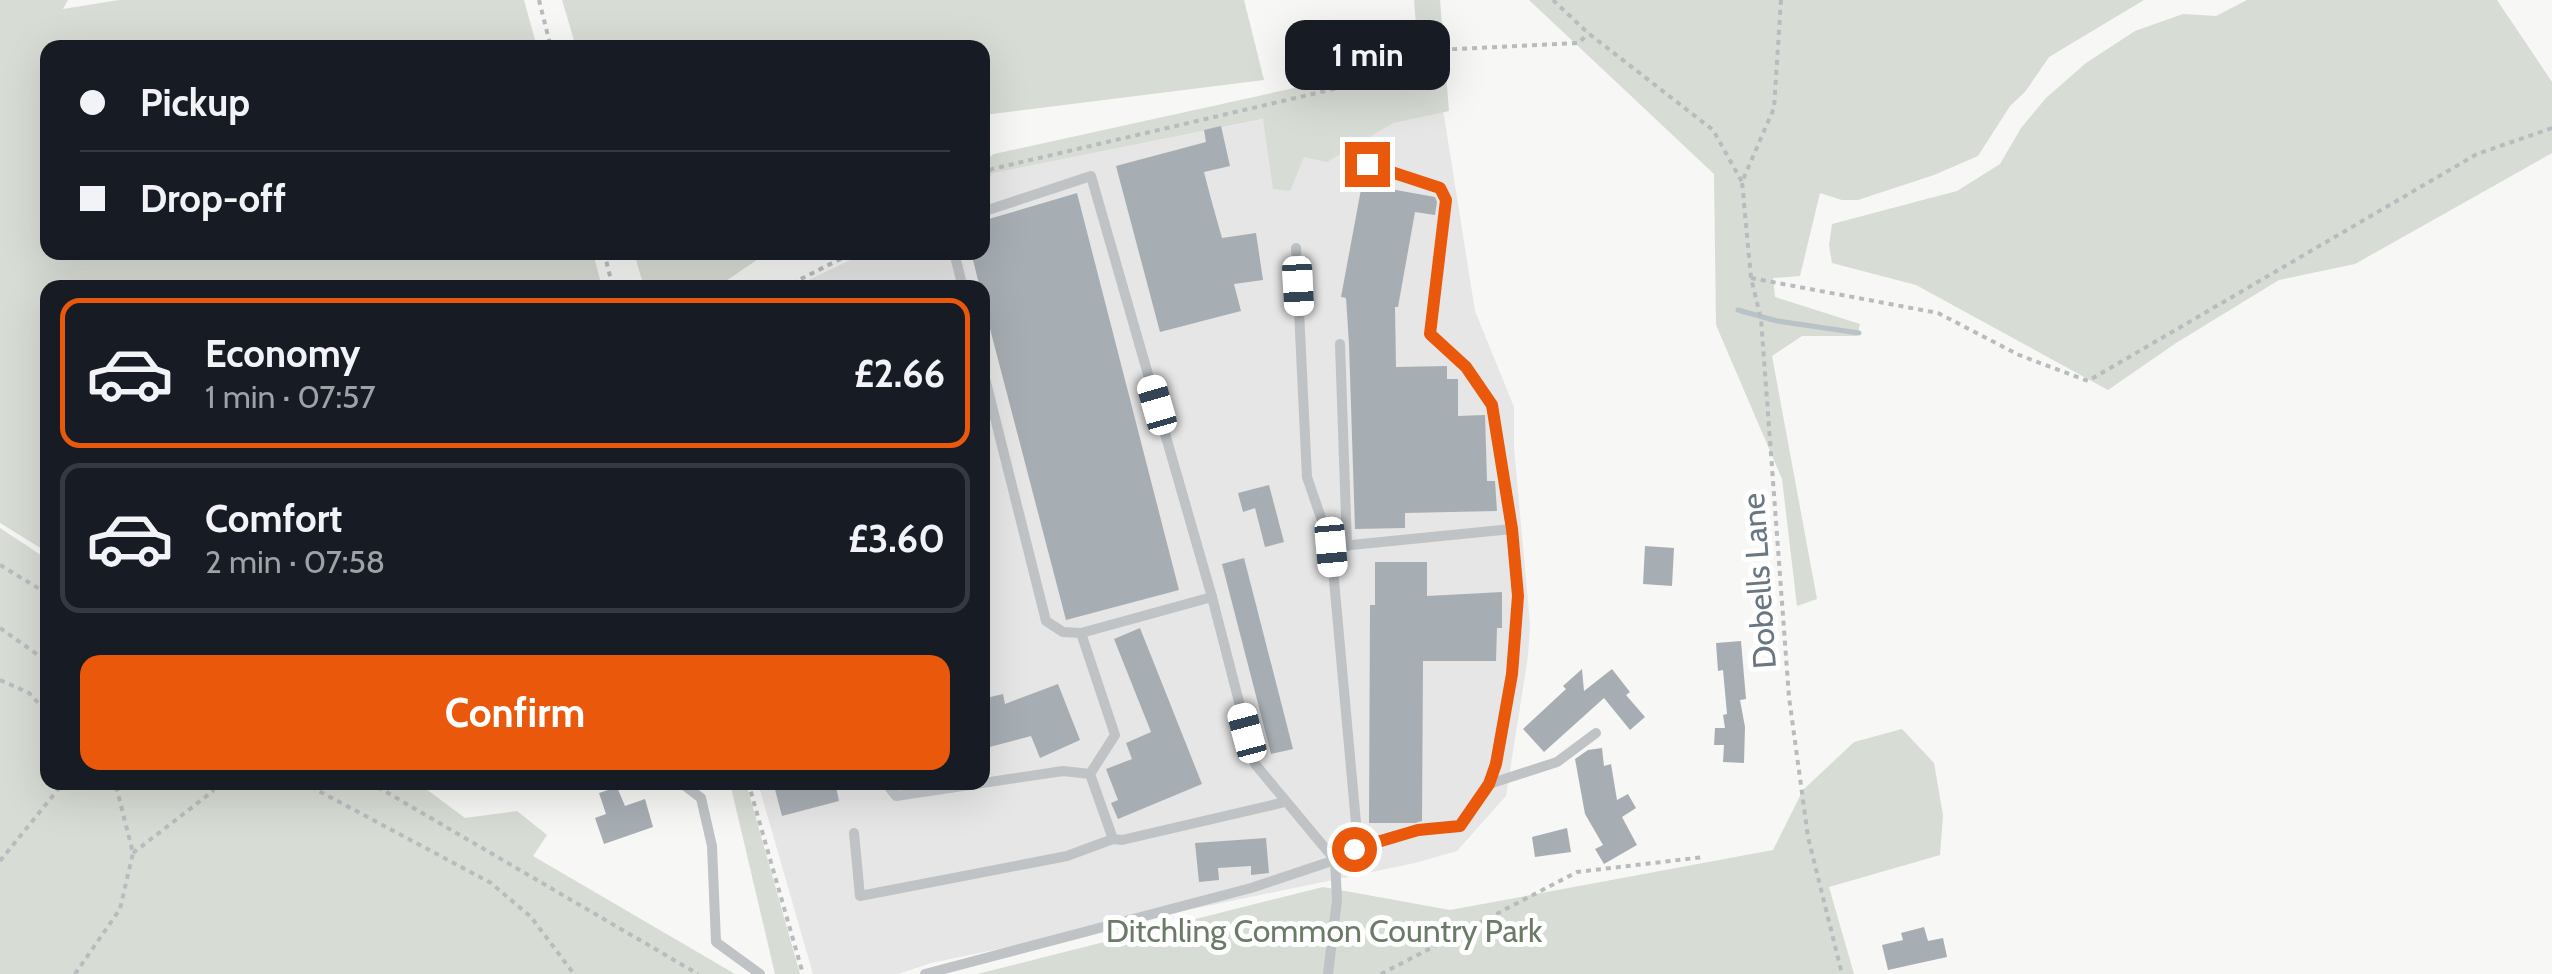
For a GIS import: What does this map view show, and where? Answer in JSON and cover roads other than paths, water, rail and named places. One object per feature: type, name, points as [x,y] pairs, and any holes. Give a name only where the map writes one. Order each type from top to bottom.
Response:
[{"type":"lane","points":[[924,974],[1251,888],[1335,860],[1354,849],[1418,830],[1460,826],[1489,784],[1512,674],[1518,596],[1512,529],[1492,405],[1466,367],[1430,334],[1446,200],[1440,188],[1367,164]]},
{"type":"lane","points":[[990,209],[1091,176],[1212,597],[1255,764],[1335,860],[1337,900],[1328,974]]},
{"type":"lane","points":[[1296,248],[1308,477],[1331,547],[1356,823],[1354,849]]},
{"type":"lane","points":[[1340,344],[1347,546]]},
{"type":"lane","points":[[990,398],[1046,621],[1063,632],[1081,633],[1212,597]]},
{"type":"lane","points":[[1331,547],[1512,529]]},
{"type":"lane","points":[[1081,633],[1115,734],[1090,774]]},
{"type":"lane","points":[[1489,784],[1557,762],[1596,733]]},
{"type":"lane","points":[[990,782],[1063,771],[1090,774]]},
{"type":"lane","points":[[1090,774],[1113,839]]},
{"type":"lane","points":[[691,790],[702,798],[712,846],[716,942],[760,974]]},
{"type":"lane","points":[[892,790],[896,796],[936,790]]},
{"type":"lane","points":[[854,833],[860,896],[1067,856],[1113,839],[1286,802]]},
{"type":"waterway","points":[[1738,310],[1777,321],[1859,333]]},
{"type":"park label","name":"Ditchling Common Country Park","points":[[1324,931]]}]
